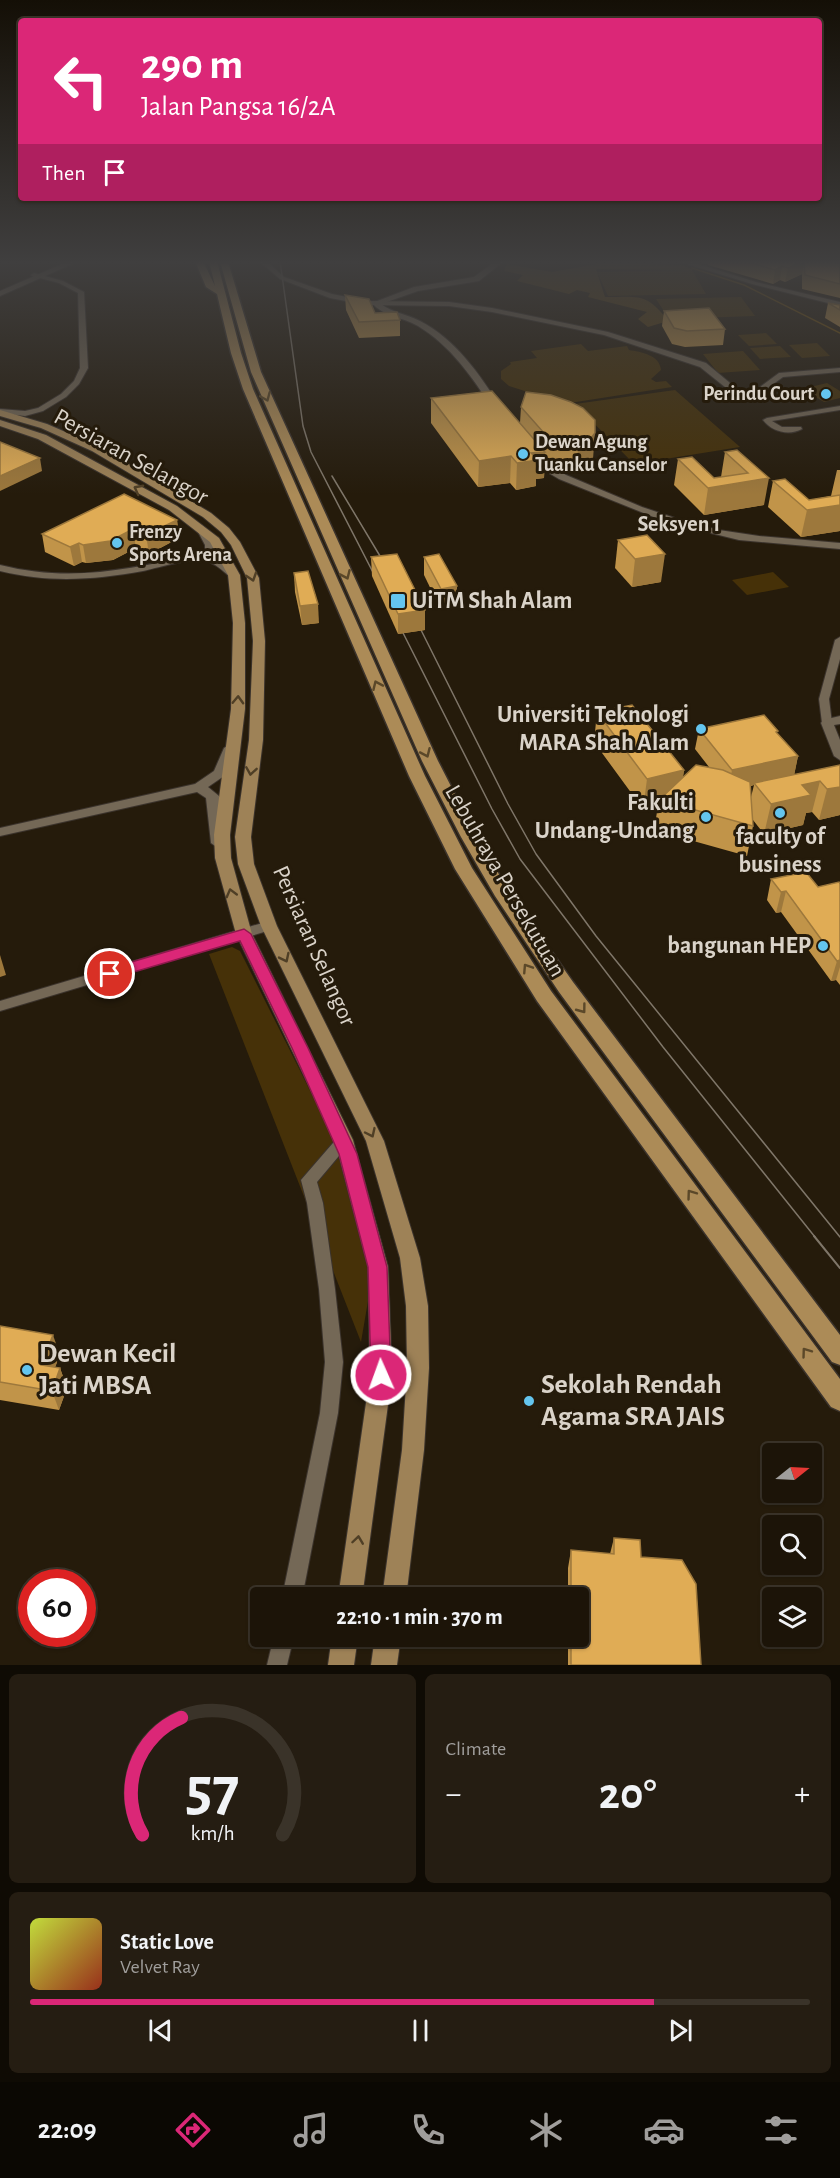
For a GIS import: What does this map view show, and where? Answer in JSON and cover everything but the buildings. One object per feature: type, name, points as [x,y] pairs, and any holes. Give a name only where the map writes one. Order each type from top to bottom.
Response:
[{"type":"highway","name":"Lebuhraya Persekutuan","points":[[232,339],[252,399],[417,777],[464,869],[544,996],[840,1399]]},
{"type":"highway","name":"Lebuhraya Persekutuan","points":[[247,339],[256,372],[420,740],[469,837],[501,892],[566,987],[840,1354]]},
{"type":"main road","name":"Persiaran Selangor","points":[[0,412],[39,419],[96,449],[207,516],[225,530],[247,562],[256,590],[259,641],[255,740],[243,837],[246,864],[269,926],[375,1141],[410,1258],[417,1306],[418,1368],[408,1494],[395,1587]]},
{"type":"main road","name":"Persiaran Selangor","points":[[0,423],[42,438],[173,508],[215,540],[234,575],[238,594],[240,630],[235,734],[222,835],[223,858],[244,934],[344,1140],[378,1267],[381,1375],[352,1587]]},
{"type":"main road","points":[[340,1665],[343,1647]]},
{"type":"main road","points":[[384,1665],[386,1647]]},
{"type":"street","points":[[39,419],[81,379],[84,368],[83,339]]},
{"type":"street","points":[[440,339],[478,376],[500,414]]},
{"type":"street","points":[[623,339],[703,365],[714,371],[732,390],[747,393],[755,393],[773,378],[782,375],[840,370]]},
{"type":"street","points":[[827,372],[840,378]]},
{"type":"street","points":[[773,426],[766,420],[840,408]]},
{"type":"street","points":[[524,445],[538,462],[549,470],[681,524],[752,538],[840,546]]},
{"type":"street","points":[[198,525],[210,545],[209,550],[200,557]]},
{"type":"street","points":[[0,568],[33,577],[72,577],[200,557],[219,562],[234,575]]},
{"type":"street","points":[[840,640],[824,699],[833,721],[840,756]]},
{"type":"street","points":[[0,832],[199,787],[219,773],[235,734]]},
{"type":"street","points":[[199,787],[212,796],[215,836],[223,858]]},
{"type":"street","points":[[0,1006],[269,926]]},
{"type":"street","points":[[294,1587],[329,1413],[334,1362],[327,1289],[315,1203],[309,1180],[344,1140]]},
{"type":"street","points":[[277,1665],[281,1647]]},
{"type":"shaded area","points":[[742,339],[772,339],[777,344],[749,346]]},
{"type":"shaded area","points":[[817,343],[830,356],[802,358],[789,345]]},
{"type":"shaded area","points":[[581,344],[588,351],[627,346],[629,350],[649,355],[657,361],[661,370],[651,379],[656,382],[666,381],[672,387],[544,407],[531,393],[509,386],[501,379],[501,371],[511,364],[510,362],[537,358],[531,351]]},
{"type":"shaded area","points":[[780,346],[791,357],[760,359],[750,348]]},
{"type":"shaded area","points":[[743,351],[760,370],[718,373],[703,354]]},
{"type":"shaded area","name":"Perindu Court","points":[[827,383],[840,391],[840,398],[824,402],[802,389]]},
{"type":"shaded area","points":[[675,390],[740,447],[634,464],[575,404]]},
{"type":"shaded area","points":[[773,572],[789,587],[747,595],[732,580]]},
{"type":"shaded area","points":[[232,947],[240,951],[341,1152],[374,1266],[361,1342],[209,954]]},
{"type":"tram line","points":[[291,339],[303,426],[311,452],[379,584]]},
{"type":"tram line","points":[[332,476],[389,571]]},
{"type":"tram line","points":[[414,616],[508,804],[536,854],[596,936],[840,1237]]},
{"type":"tram line","points":[[396,619],[492,809],[520,859],[663,1047],[815,1237]]},
{"type":"tram line","points":[[814,1236],[840,1268]]},
{"type":"place","name":"Perindu Court","points":[[826,394]]},
{"type":"place","name":"Dewan Agung Tuanku Canselor","points":[[523,454]]},
{"type":"place","name":"Frenzy Sports Arena","points":[[117,543]]},
{"type":"place","name":"UiTM Shah Alam","points":[[398,601]]},
{"type":"place","name":"Universiti Teknologi MARA Shah Alam","points":[[701,729]]},
{"type":"place","name":"faculty of business","points":[[780,813]]},
{"type":"place","name":"Fakulti Undang-Undang","points":[[706,817]]},
{"type":"place","name":"bangunan HEP","points":[[823,946]]},
{"type":"place","name":"Dewan Kecil Jati MBSA","points":[[27,1370]]},
{"type":"place","name":"Sekolah Rendah Agama SRA JAIS","points":[[529,1401]]},
{"type":"district","name":"Seksyen 1","points":[[679,524]]},
{"type":"route","points":[[110,974],[244,934],[344,1140],[378,1267],[381,1375]]}]
